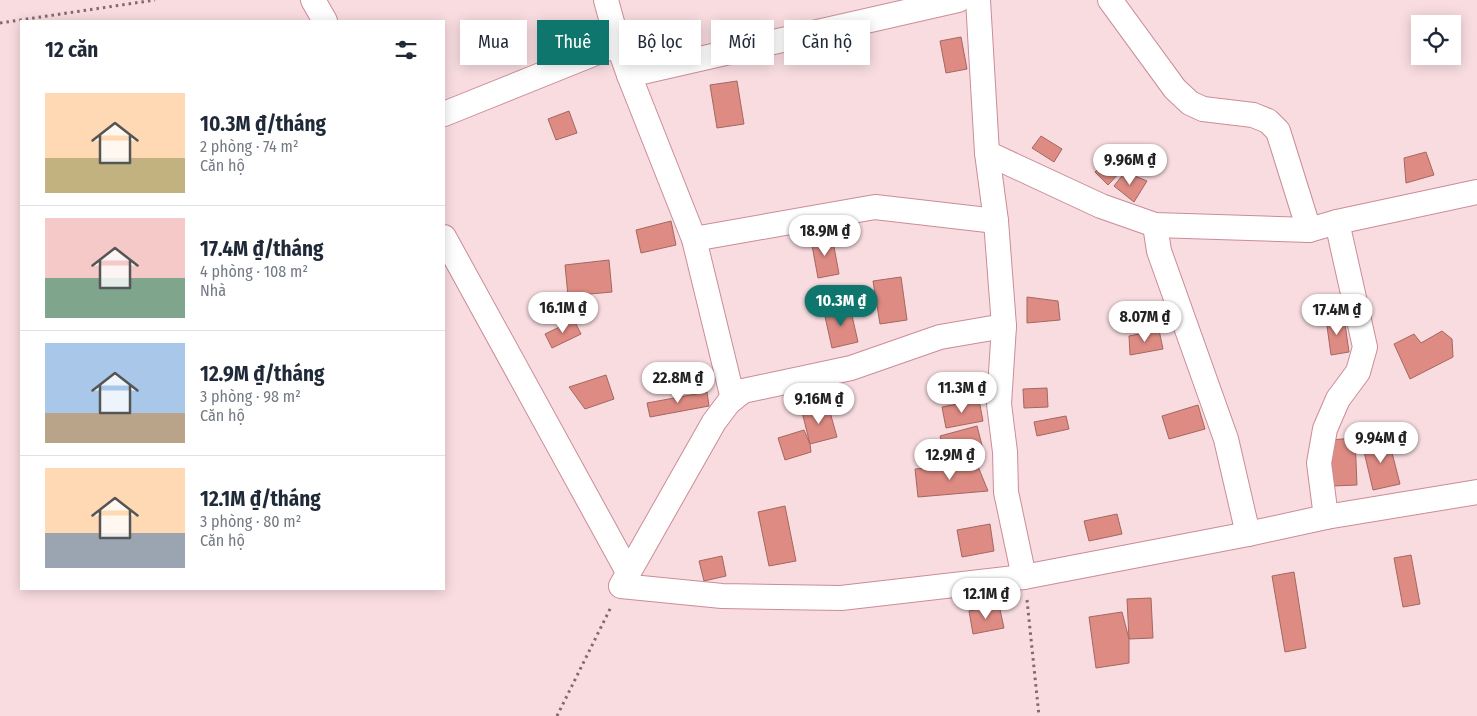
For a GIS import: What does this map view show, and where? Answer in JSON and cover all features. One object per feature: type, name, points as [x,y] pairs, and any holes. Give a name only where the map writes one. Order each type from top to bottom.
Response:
[{"type":"street","points":[[313,0],[324,20]]},
{"type":"street","points":[[606,0],[629,75],[694,238],[733,399]]},
{"type":"street","points":[[629,75],[958,0]]},
{"type":"street","points":[[978,0],[987,153],[996,220],[1004,326],[999,404],[1005,452],[1006,492],[1024,576]]},
{"type":"street","points":[[1110,0],[1176,89],[1190,103],[1203,109],[1253,115],[1268,121],[1278,131],[1309,230]]},
{"type":"street","points":[[445,114],[618,44]]},
{"type":"street","points":[[987,153],[1101,206],[1155,225],[1309,230],[1337,222],[1477,192]]},
{"type":"street","points":[[694,238],[875,207],[996,220]]},
{"type":"street","points":[[1326,517],[1319,463],[1325,429],[1338,399],[1358,372],[1365,347],[1337,222]]},
{"type":"street","points":[[1155,225],[1159,251],[1226,438],[1248,534]]},
{"type":"street","points":[[445,239],[624,579]]},
{"type":"street","points":[[624,579],[714,422],[733,399],[743,392],[851,368],[940,337],[1004,326]]},
{"type":"street","points":[[624,579],[722,596],[841,598],[1024,576],[1248,534],[1326,517],[1477,492]]},
{"type":"path","points":[[20,20],[155,0]]},
{"type":"path","points":[[0,23],[20,20]]},
{"type":"path","points":[[1024,576],[1039,716]]},
{"type":"path","points":[[557,716],[624,579]]},
{"type":"building","points":[[961,37],[967,69],[946,73],[940,41]]},
{"type":"building","points":[[737,81],[744,124],[717,128],[710,85]]},
{"type":"building","points":[[569,111],[577,133],[556,140],[548,119]]},
{"type":"building","points":[[1041,136],[1062,149],[1054,162],[1032,148]]},
{"type":"building","points":[[1426,152],[1434,175],[1406,183],[1404,158]]},
{"type":"building","points":[[1109,159],[1123,169],[1108,185],[1095,172]]},
{"type":"building","points":[[1125,172],[1147,181],[1134,202],[1114,186]]},
{"type":"building","points":[[671,221],[676,245],[641,253],[636,230]]},
{"type":"building","points":[[832,236],[839,274],[818,278],[811,240]]},
{"type":"building","points":[[609,260],[612,292],[568,296],[565,265]]},
{"type":"building","points":[[901,277],[907,320],[880,324],[873,281]]},
{"type":"building","points":[[1027,297],[1058,301],[1060,320],[1027,323]]},
{"type":"building","points":[[850,307],[858,342],[832,348],[824,312]]},
{"type":"building","points":[[1344,317],[1349,352],[1331,355],[1326,319]]},
{"type":"building","points":[[574,320],[581,334],[552,348],[545,334]]},
{"type":"building","points":[[1159,330],[1163,349],[1130,355],[1129,336]]},
{"type":"building","points":[[1442,331],[1452,339],[1453,357],[1410,379],[1394,344],[1414,334],[1421,343]]},
{"type":"building","points":[[606,375],[614,399],[585,409],[569,387]]},
{"type":"building","points":[[1047,388],[1048,407],[1024,408],[1023,389]]},
{"type":"building","points":[[707,392],[709,406],[650,417],[647,403]]},
{"type":"building","points":[[979,400],[983,421],[946,428],[942,407]]},
{"type":"building","points":[[828,405],[837,437],[810,444],[802,412]]},
{"type":"building","points":[[1198,405],[1205,429],[1169,439],[1162,416]]},
{"type":"building","points":[[1066,416],[1069,429],[1037,436],[1034,422]]},
{"type":"building","points":[[977,426],[985,457],[946,458],[940,436]]},
{"type":"building","points":[[804,430],[811,452],[785,460],[778,438]]},
{"type":"building","points":[[1388,437],[1400,484],[1373,490],[1362,443]]},
{"type":"building","points":[[1355,438],[1357,485],[1332,486],[1330,440]]},
{"type":"building","points":[[977,464],[988,491],[918,497],[915,469]]},
{"type":"building","points":[[785,506],[796,561],[769,566],[758,512]]},
{"type":"building","points":[[1117,514],[1122,534],[1089,541],[1084,521]]},
{"type":"building","points":[[990,524],[994,551],[962,557],[957,530]]},
{"type":"building","points":[[1411,555],[1420,604],[1403,607],[1394,558]]},
{"type":"building","points":[[722,556],[726,576],[704,581],[699,561]]},
{"type":"building","points":[[1294,572],[1306,648],[1285,652],[1272,576]]},
{"type":"building","points":[[1151,598],[1153,638],[1129,639],[1127,599]]},
{"type":"building","points":[[999,605],[1004,628],[973,634],[969,611]]},
{"type":"building","points":[[1122,612],[1129,639],[1129,663],[1096,668],[1089,617]]}]
